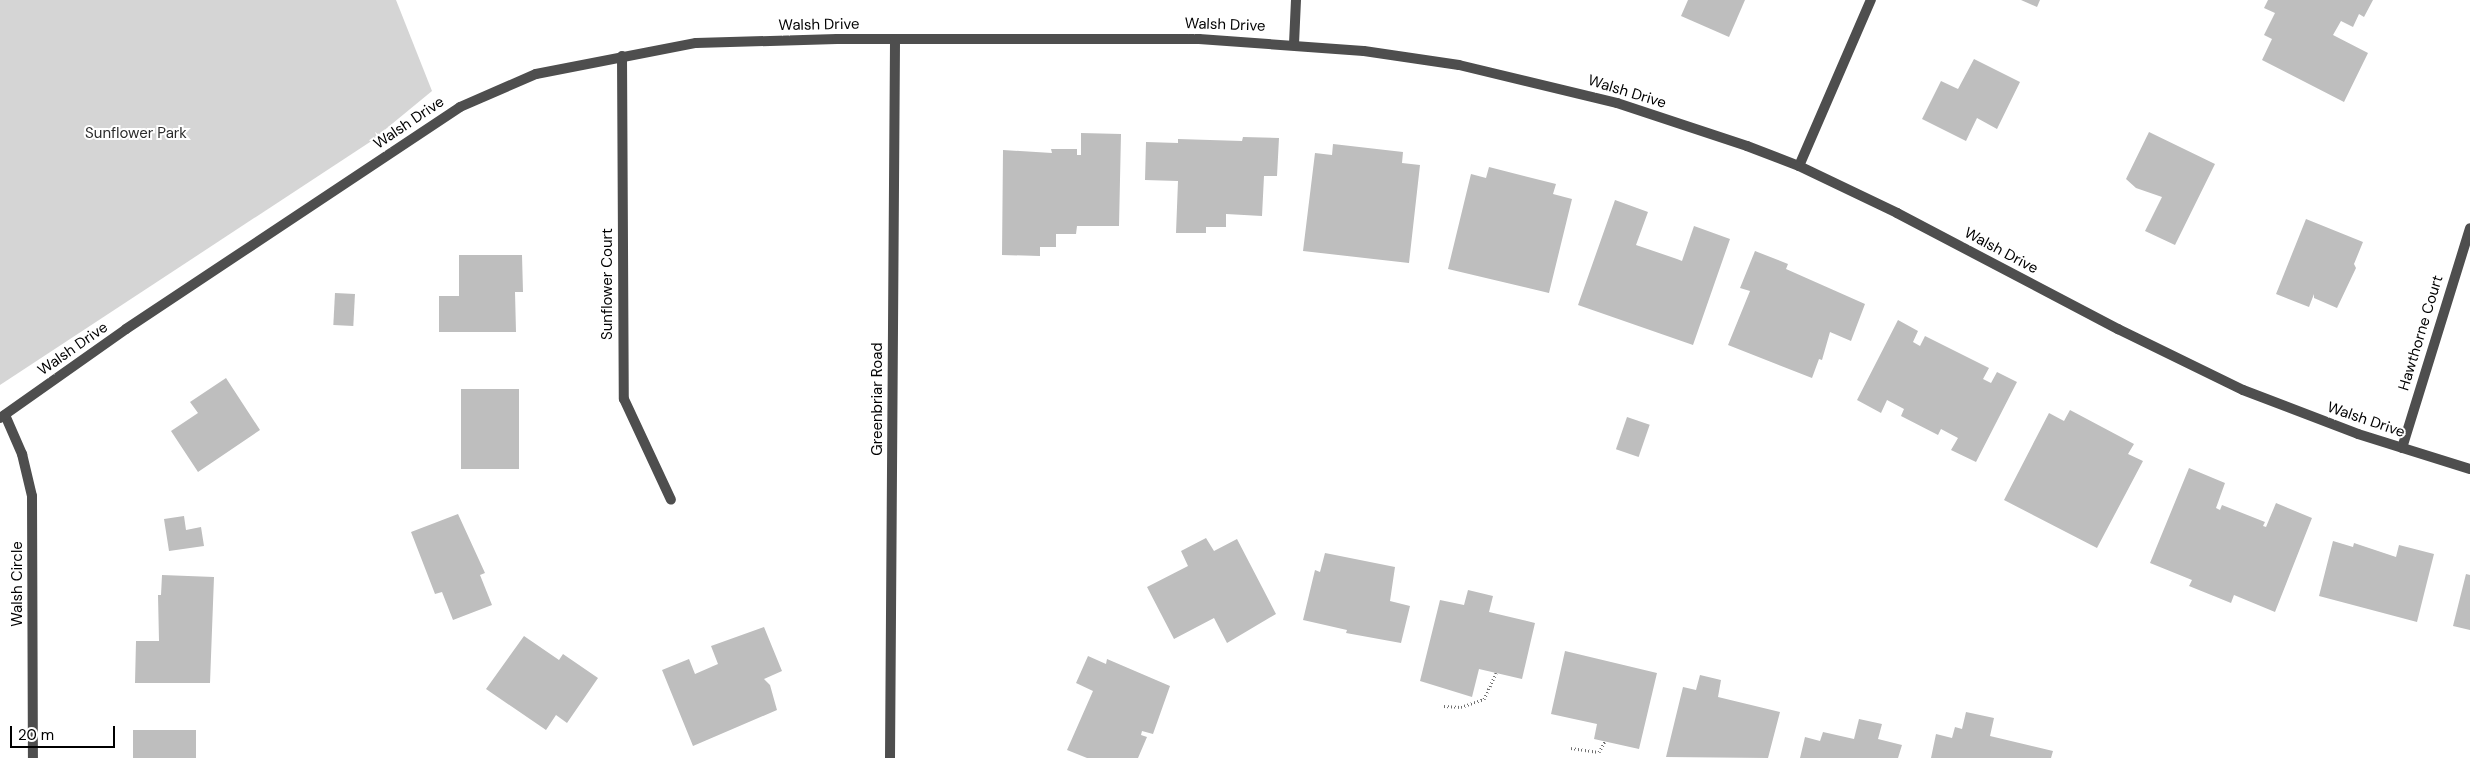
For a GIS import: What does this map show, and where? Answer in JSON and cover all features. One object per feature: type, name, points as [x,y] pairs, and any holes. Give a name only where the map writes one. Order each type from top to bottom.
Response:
[{"type":"street","points":[[1294,44],[1296,0]]},
{"type":"street","points":[[1799,166],[1871,0]]},
{"type":"street","name":"Walsh Drive","points":[[3,416],[126,329],[460,107],[536,74],[696,43],[1170,39],[1294,44],[1460,65],[1616,102],[1799,166],[2243,390],[2402,448],[2470,469]]},
{"type":"street","name":"Greenbriar Road","points":[[890,758],[895,40]]},
{"type":"street","name":"Sunflower Court","points":[[622,56],[624,399],[670,500]]},
{"type":"street","name":"Hawthorne Court","points":[[2402,448],[2470,228]]},
{"type":"street","name":"Walsh Circle","points":[[3,416],[22,454],[32,496],[32,758]]},
{"type":"path","points":[[1444,706],[1461,707],[1484,699],[1496,673]]},
{"type":"path","points":[[1571,748],[1599,752],[1605,741]]},
{"type":"green space","name":"Sunflower Park","points":[[0,0],[396,0],[432,91],[370,142],[0,385]]},
{"type":"building","points":[[1688,0],[1745,0],[1729,37],[1681,16]]},
{"type":"building","points":[[2021,0],[2040,0],[2037,7]]},
{"type":"building","points":[[2268,0],[2373,0],[2364,17],[2359,14],[2353,27],[2341,21],[2333,35],[2368,53],[2344,102],[2262,60],[2272,39],[2264,35],[2275,13],[2264,8]]},
{"type":"building","points":[[1974,59],[2020,82],[1997,129],[1977,118],[1966,141],[1922,119],[1941,81],[1958,89]]},
{"type":"building","points":[[2149,132],[2215,164],[2175,245],[2145,231],[2162,197],[2136,188],[2126,179]]},
{"type":"building","points":[[1081,133],[1121,134],[1119,226],[1077,226],[1076,234],[1056,234],[1056,247],[1040,247],[1040,256],[1002,255],[1003,150],[1052,153],[1051,149],[1077,149],[1077,155],[1081,155]]},
{"type":"building","points":[[1243,137],[1279,138],[1277,176],[1264,176],[1262,216],[1226,214],[1226,227],[1206,227],[1206,233],[1176,233],[1178,181],[1145,180],[1146,142],[1178,143],[1178,139],[1242,141]]},
{"type":"building","points":[[1333,144],[1403,152],[1402,163],[1420,165],[1409,263],[1303,251],[1315,153],[1332,155]]},
{"type":"building","points":[[1489,167],[1556,184],[1553,194],[1572,199],[1549,293],[1448,269],[1471,174],[1486,178]]},
{"type":"building","points":[[1615,200],[1648,212],[1636,245],[1682,261],[1694,226],[1730,239],[1693,345],[1578,305]]},
{"type":"building","points":[[2306,219],[2363,242],[2354,264],[2356,268],[2337,308],[2314,298],[2314,294],[2309,307],[2276,294]]},
{"type":"building","points":[[1755,251],[1788,264],[1786,269],[1865,304],[1851,341],[1830,332],[1822,360],[1819,359],[1812,378],[1728,345],[1750,291],[1740,288]]},
{"type":"building","points":[[459,255],[522,255],[523,292],[515,292],[516,332],[439,332],[439,296],[459,296]]},
{"type":"building","points":[[335,293],[355,294],[353,326],[333,325]]},
{"type":"building","points":[[1898,320],[1918,331],[1913,342],[1920,346],[1925,336],[1989,368],[1983,379],[1991,383],[1997,372],[2017,382],[1976,462],[1951,450],[1958,438],[1941,429],[1938,435],[1901,416],[1904,409],[1887,400],[1881,413],[1857,400]]},
{"type":"building","points":[[226,378],[260,430],[198,472],[171,431],[198,413],[190,402]]},
{"type":"building","points":[[461,389],[519,389],[519,469],[461,469]]},
{"type":"building","points":[[2070,410],[2134,444],[2128,454],[2143,461],[2097,548],[2004,500],[2049,413],[2064,421]]},
{"type":"building","points":[[1627,417],[1650,425],[1639,457],[1616,449]]},
{"type":"building","points":[[2189,468],[2225,483],[2216,508],[2220,510],[2222,505],[2265,522],[2263,526],[2266,527],[2276,503],[2312,518],[2275,612],[2234,595],[2231,603],[2189,586],[2192,580],[2150,563]]},
{"type":"building","points":[[458,514],[485,573],[480,575],[492,605],[453,620],[442,592],[435,594],[411,532]]},
{"type":"building","points":[[184,516],[186,530],[201,527],[204,546],[169,551],[164,519]]},
{"type":"building","points":[[1206,538],[1214,551],[1237,539],[1276,614],[1227,643],[1214,618],[1174,639],[1147,587],[1188,566],[1181,551]]},
{"type":"building","points":[[2333,541],[2353,547],[2354,543],[2396,557],[2399,545],[2434,554],[2417,622],[2319,596]]},
{"type":"building","points":[[1325,553],[1395,567],[1390,601],[1410,606],[1401,643],[1346,633],[1347,630],[1303,620],[1315,570],[1320,572]]},
{"type":"building","points":[[2466,574],[2470,575],[2470,630],[2453,626]]},
{"type":"building","points":[[162,575],[214,577],[210,683],[135,683],[136,641],[159,641],[158,595],[161,595]]},
{"type":"building","points":[[1468,590],[1493,596],[1489,612],[1535,623],[1522,679],[1479,669],[1472,697],[1420,681],[1440,600],[1464,605]]},
{"type":"building","points":[[764,627],[782,671],[764,679],[770,685],[777,710],[693,746],[662,670],[689,659],[695,674],[718,664],[711,646]]},
{"type":"building","points":[[524,636],[559,660],[563,654],[598,678],[567,723],[556,715],[546,730],[486,689]]},
{"type":"building","points":[[1565,651],[1657,673],[1639,749],[1594,739],[1597,724],[1551,714]]},
{"type":"building","points":[[1088,656],[1106,664],[1107,659],[1170,686],[1153,734],[1142,731],[1141,735],[1147,737],[1138,758],[1087,758],[1067,750],[1093,691],[1076,683]]},
{"type":"building","points":[[1700,675],[1721,680],[1718,697],[1780,712],[1768,758],[1666,757],[1683,687],[1696,690]]},
{"type":"building","points":[[1966,712],[1994,718],[1990,736],[2053,751],[2051,758],[1931,758],[1936,734],[1952,738],[1955,727],[1962,729]]},
{"type":"building","points":[[1859,719],[1882,724],[1878,739],[1902,745],[1898,758],[1800,758],[1805,737],[1820,741],[1823,732],[1854,739]]},
{"type":"building","points":[[133,730],[196,730],[196,758],[133,758]]}]
